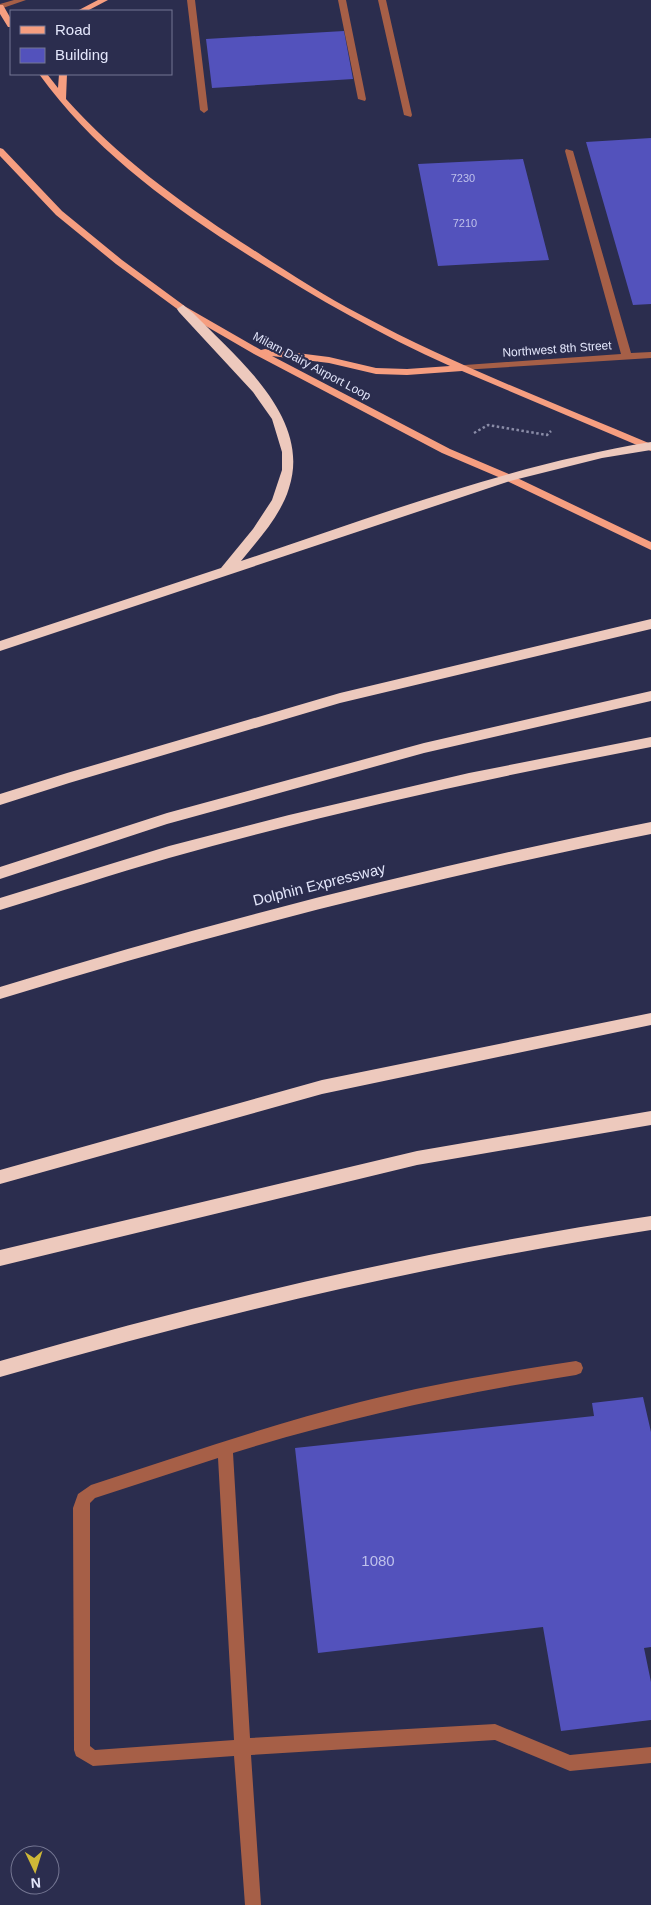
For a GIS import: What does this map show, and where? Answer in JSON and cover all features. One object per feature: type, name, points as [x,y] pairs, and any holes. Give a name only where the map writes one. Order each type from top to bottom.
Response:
[{"type":"highway","points":[[183,309],[262,392],[277,414],[287,439],[289,466],[283,490],[266,522],[226,570]]},
{"type":"highway","points":[[0,646],[508,477],[650,447]]},
{"type":"highway","points":[[0,800],[76,775],[340,698],[647,625]]},
{"type":"highway","points":[[0,873],[167,819],[424,748],[651,696]]},
{"type":"highway","points":[[0,904],[169,852],[337,809],[513,767],[651,742]]},
{"type":"highway","name":"Dolphin Expressway","points":[[0,993],[161,944],[293,907],[556,846],[651,828]]},
{"type":"highway","points":[[0,1177],[322,1087],[651,1019]]},
{"type":"highway","points":[[0,1258],[417,1158],[651,1118]]},
{"type":"highway","points":[[0,1369],[112,1336],[279,1294],[443,1259],[651,1223]]},
{"type":"main road","points":[[83,10],[104,0]]},
{"type":"main road","points":[[0,7],[10,23]]},
{"type":"main road","points":[[43,75],[92,132],[147,183],[198,219],[318,295],[465,368],[650,447]]},
{"type":"main road","points":[[62,99],[63,75]]},
{"type":"main road","name":"Milam Dairy Airport Loop","points":[[0,151],[59,213],[127,268],[183,309],[257,352],[446,451],[508,477],[651,546]]},
{"type":"main road","points":[[257,352],[328,360],[376,371],[408,372],[465,368]]},
{"type":"street","points":[[0,7],[22,0]]},
{"type":"street","points":[[191,0],[204,110]]},
{"type":"street","points":[[342,0],[362,99]]},
{"type":"street","points":[[382,0],[408,115]]},
{"type":"street","points":[[569,151],[627,356]]},
{"type":"street","name":"Northwest 8th Street","points":[[465,368],[651,355]]},
{"type":"street","points":[[576,1368],[474,1383],[378,1405],[92,1492],[83,1499],[81,1508],[82,1750],[93,1758],[495,1732],[544,1754],[570,1762],[651,1755]]},
{"type":"street","points":[[226,1450],[242,1747],[254,1905]]},
{"type":"path","points":[[474,433],[488,425],[547,435],[556,428]]},
{"type":"building","points":[[344,31],[353,79],[212,88],[206,39]]},
{"type":"building","points":[[651,138],[651,304],[633,305],[586,142]]},
{"type":"building","points":[[523,159],[549,260],[438,266],[418,164]]},
{"type":"building","points":[[643,1397],[651,1432],[651,1647],[644,1648],[651,1682],[651,1720],[561,1731],[543,1627],[318,1653],[295,1448],[594,1416],[592,1403]]}]
